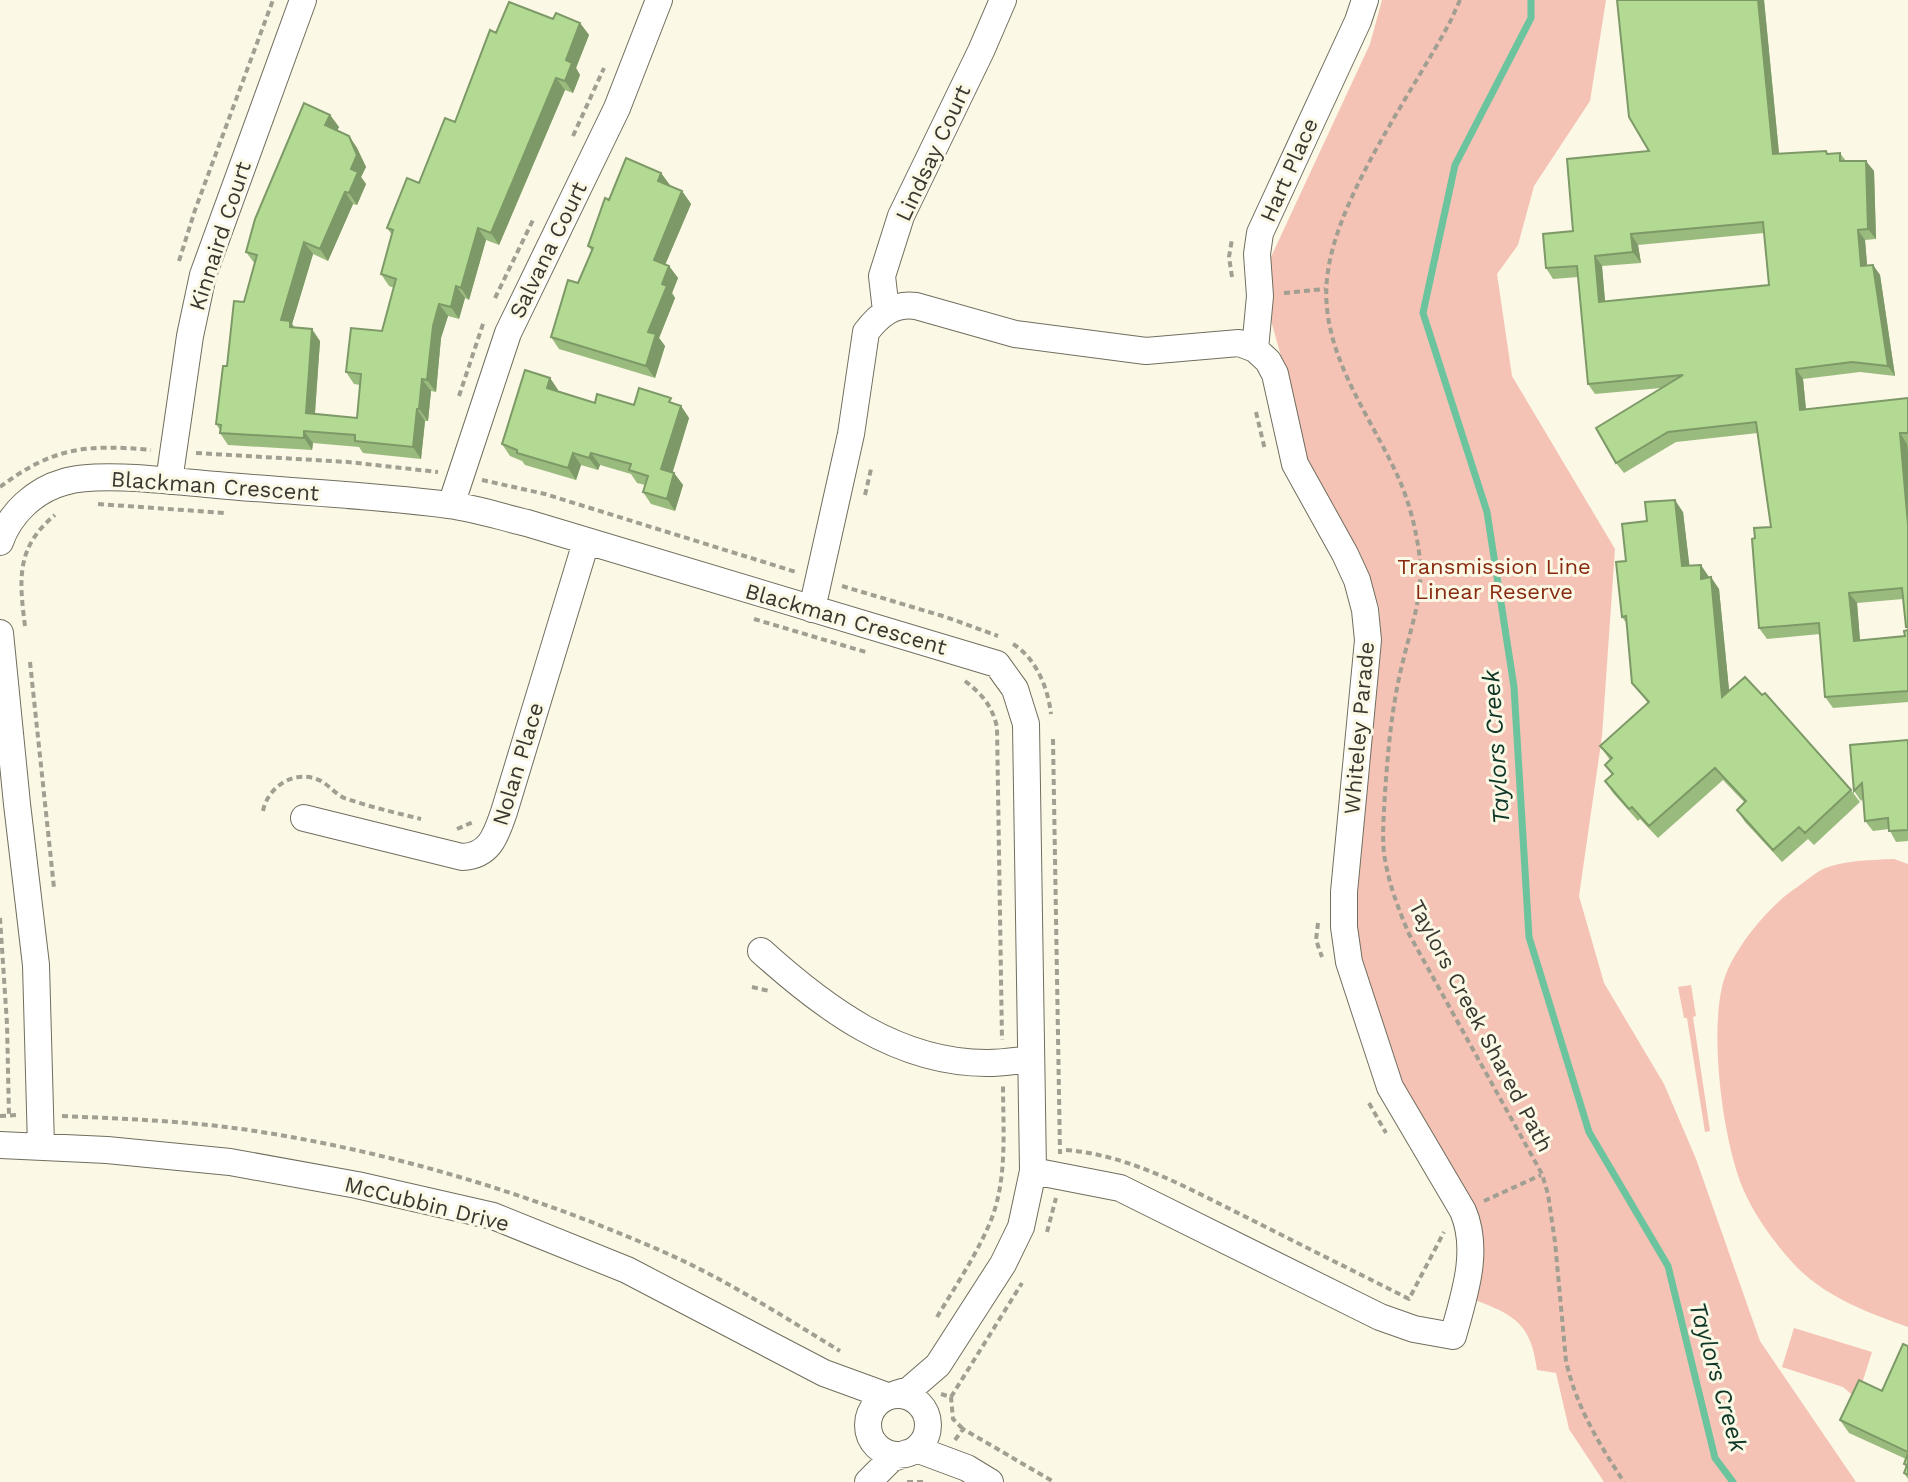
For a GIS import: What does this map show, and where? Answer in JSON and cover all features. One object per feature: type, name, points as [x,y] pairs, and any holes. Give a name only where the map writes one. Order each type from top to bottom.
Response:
[{"type":"street","name":"Kinnaird Court","points":[[169,481],[190,336],[203,275],[303,0]]},
{"type":"street","name":"Salvana Court","points":[[451,505],[508,333],[617,108],[659,0]]},
{"type":"street","name":"Lindsay Court","points":[[886,311],[882,276],[901,216],[1003,0]]},
{"type":"street","name":"Hart Place","points":[[1255,349],[1260,296],[1257,254],[1260,233],[1365,0]]},
{"type":"street","points":[[812,609],[851,434],[866,332],[886,311],[907,305],[916,306],[1015,334],[1146,351],[1239,343],[1255,349]]},
{"type":"street","name":"Whiteley Parade","points":[[1033,1171],[1060,1163],[1120,1188],[1380,1317],[1414,1329],[1464,1337],[1462,1305],[1472,1247],[1471,1230],[1455,1220],[1390,1087],[1349,962],[1344,927],[1344,892],[1368,640],[1365,610],[1357,580],[1345,554],[1295,464],[1275,374],[1268,361],[1255,349]]},
{"type":"street","name":"Blackman Crescent","points":[[2,530],[22,506],[40,492],[65,481],[94,478],[169,481],[451,505],[527,523],[997,664],[1015,689],[1026,724],[1033,1171],[1027,1206],[1012,1246],[938,1365],[927,1398],[920,1437]]},
{"type":"street","name":"Nolan Place","points":[[304,818],[462,857],[486,850],[494,840],[504,812],[586,542]]},
{"type":"street","points":[[0,633],[8,805],[36,965],[41,1146]]},
{"type":"street","points":[[761,951],[804,990],[899,1046],[960,1061],[1030,1059]]},
{"type":"street","name":"McCubbin Drive","points":[[0,1145],[230,1162],[357,1185],[493,1216],[627,1270],[824,1373],[892,1395],[913,1398],[925,1410],[920,1437]]},
{"type":"street","name":"Blackman Crescent","points":[[892,1395],[909,1390],[938,1365]]},
{"type":"street","name":"McCubbin Drive","points":[[824,1373],[849,1397],[868,1429]]},
{"type":"street","points":[[861,1482],[869,1451],[868,1429],[874,1406],[892,1395]]},
{"type":"street","points":[[868,1429],[880,1449],[889,1453],[920,1437]]},
{"type":"street","points":[[920,1437],[990,1482]]},
{"type":"street","points":[[868,1482],[920,1437]]},
{"type":"path","name":"Taylors Creek Shared Path","points":[[1460,0],[1347,208],[1328,267],[1325,289],[1331,334],[1338,356],[1400,482],[1416,531],[1420,562],[1420,595],[1400,673],[1389,748],[1383,841],[1395,901],[1409,934],[1542,1174],[1554,1230],[1561,1318],[1571,1383],[1601,1448],[1624,1482]]},
{"type":"path","points":[[1260,296],[1325,289]]},
{"type":"path","points":[[1255,407],[1264,449]]},
{"type":"path","points":[[0,487],[23,470],[63,451],[103,445],[348,462],[461,475],[545,494],[946,617],[1004,639],[1021,649],[1040,674],[1049,698],[1054,752],[1060,1163],[1054,1211],[1043,1243]]},
{"type":"path","points":[[89,503],[230,513]]},
{"type":"path","points":[[27,639],[21,570],[27,546],[40,528],[63,511]]},
{"type":"path","points":[[744,616],[872,655]]},
{"type":"path","points":[[29,655],[55,896]]},
{"type":"path","points":[[931,1327],[990,1225],[1002,1171],[997,727],[993,711],[983,694],[964,680]]},
{"type":"path","points":[[263,811],[265,798],[276,785],[304,777],[318,779],[342,798],[428,821]]},
{"type":"path","points":[[457,829],[473,823],[478,809]]},
{"type":"path","points":[[1319,909],[1316,940],[1325,968]]},
{"type":"path","points":[[0,918],[6,997],[9,1116]]},
{"type":"path","points":[[1366,1094],[1370,1108],[1387,1135]]},
{"type":"path","points":[[1060,1163],[1094,1152],[1128,1162],[1409,1299],[1455,1220],[1542,1174]]},
{"type":"path","points":[[951,1397],[1025,1277]]},
{"type":"path","points":[[907,1482],[924,1482]]},
{"type":"green space","name":"Transmission Line Linear Reserve","points":[[1382,0],[1606,0],[1590,101],[1534,186],[1518,245],[1497,274],[1512,376],[1615,549],[1602,736],[1579,896],[1604,983],[1664,1084],[1696,1159],[1760,1341],[1856,1482],[1604,1482],[1569,1429],[1556,1373],[1537,1370],[1530,1342],[1519,1323],[1475,1300],[1483,1239],[1480,1220],[1400,1081],[1362,967],[1356,908],[1381,636],[1379,607],[1362,559],[1314,476],[1299,443],[1286,374],[1270,317],[1271,257],[1370,44]]},
{"type":"green space","points":[[1894,859],[1908,864],[1908,1327],[1861,1309],[1817,1284],[1792,1262],[1765,1228],[1744,1191],[1730,1146],[1721,1090],[1717,1034],[1722,987],[1732,961],[1761,920],[1782,898],[1824,869],[1852,862]]},
{"type":"green space","points":[[1691,985],[1710,1131],[1705,1132],[1687,1018],[1684,1018],[1678,987]]},
{"type":"green space","points":[[1794,1328],[1872,1352],[1857,1399],[1843,1387],[1782,1367]]},
{"type":"building","points":[[1617,0],[1758,0],[1773,154],[1826,151],[1827,154],[1840,153],[1840,161],[1866,161],[1868,229],[1858,230],[1861,266],[1873,265],[1888,366],[1852,362],[1796,369],[1800,410],[1908,398],[1908,433],[1900,433],[1908,525],[1908,627],[1902,588],[1849,593],[1854,641],[1905,636],[1904,631],[1908,630],[1908,691],[1825,697],[1819,623],[1759,628],[1752,539],[1755,538],[1754,528],[1771,527],[1756,422],[1668,432],[1616,463],[1596,428],[1683,375],[1588,384],[1577,266],[1546,268],[1543,234],[1573,231],[1567,159],[1649,151],[1629,117]],"holes":[[[1763,222],[1769,285],[1599,302],[1595,256],[1633,252],[1631,234]]]},
{"type":"building","points":[[509,2],[553,19],[556,13],[580,23],[566,60],[572,63],[565,81],[556,78],[491,233],[478,228],[461,288],[456,286],[451,307],[439,304],[433,326],[427,380],[422,379],[413,447],[355,441],[355,435],[304,431],[304,438],[220,433],[221,425],[216,424],[223,366],[227,366],[234,301],[244,302],[257,255],[246,252],[255,219],[304,103],[330,115],[325,125],[349,136],[357,155],[351,169],[358,172],[349,193],[345,192],[320,249],[304,242],[281,320],[290,321],[290,327],[312,329],[306,413],[357,418],[361,374],[346,372],[351,328],[382,331],[396,279],[381,274],[393,230],[387,228],[407,178],[419,183],[445,118],[455,122],[490,30],[496,33]]},
{"type":"building","points":[[626,158],[661,173],[658,181],[682,191],[654,260],[669,266],[662,284],[667,286],[648,332],[656,334],[646,366],[551,337],[568,280],[578,283],[593,248],[588,246],[605,198],[609,200]]},
{"type":"building","points":[[525,370],[550,378],[547,388],[595,403],[597,394],[634,405],[639,388],[671,398],[669,402],[681,406],[661,469],[674,473],[667,499],[643,492],[648,476],[629,470],[631,464],[591,453],[589,458],[573,453],[568,468],[517,453],[517,450],[502,444]]},
{"type":"building","points":[[1675,500],[1682,566],[1701,565],[1701,579],[1711,577],[1722,697],[1745,677],[1762,695],[1765,693],[1851,790],[1805,833],[1799,827],[1773,850],[1737,810],[1746,801],[1715,768],[1649,826],[1632,807],[1629,809],[1605,781],[1613,774],[1605,765],[1612,758],[1600,746],[1649,702],[1632,683],[1626,616],[1622,617],[1616,562],[1626,561],[1622,524],[1647,521],[1645,502]]},
{"type":"building","points":[[1908,740],[1908,830],[1889,831],[1888,818],[1865,821],[1862,783],[1854,791],[1850,745]]},
{"type":"building","points":[[1903,1344],[1908,1346],[1908,1452],[1840,1420],[1859,1380],[1882,1391]]},
{"type":"building","points":[[1908,1453],[1908,1475],[1904,1473],[1907,1465],[1904,1464]]},
{"type":"waterway","name":"Taylors Creek","points":[[1531,0],[1531,18],[1455,165],[1423,313],[1487,512],[1514,687],[1529,937],[1589,1132],[1668,1266],[1715,1458],[1733,1482]]}]
